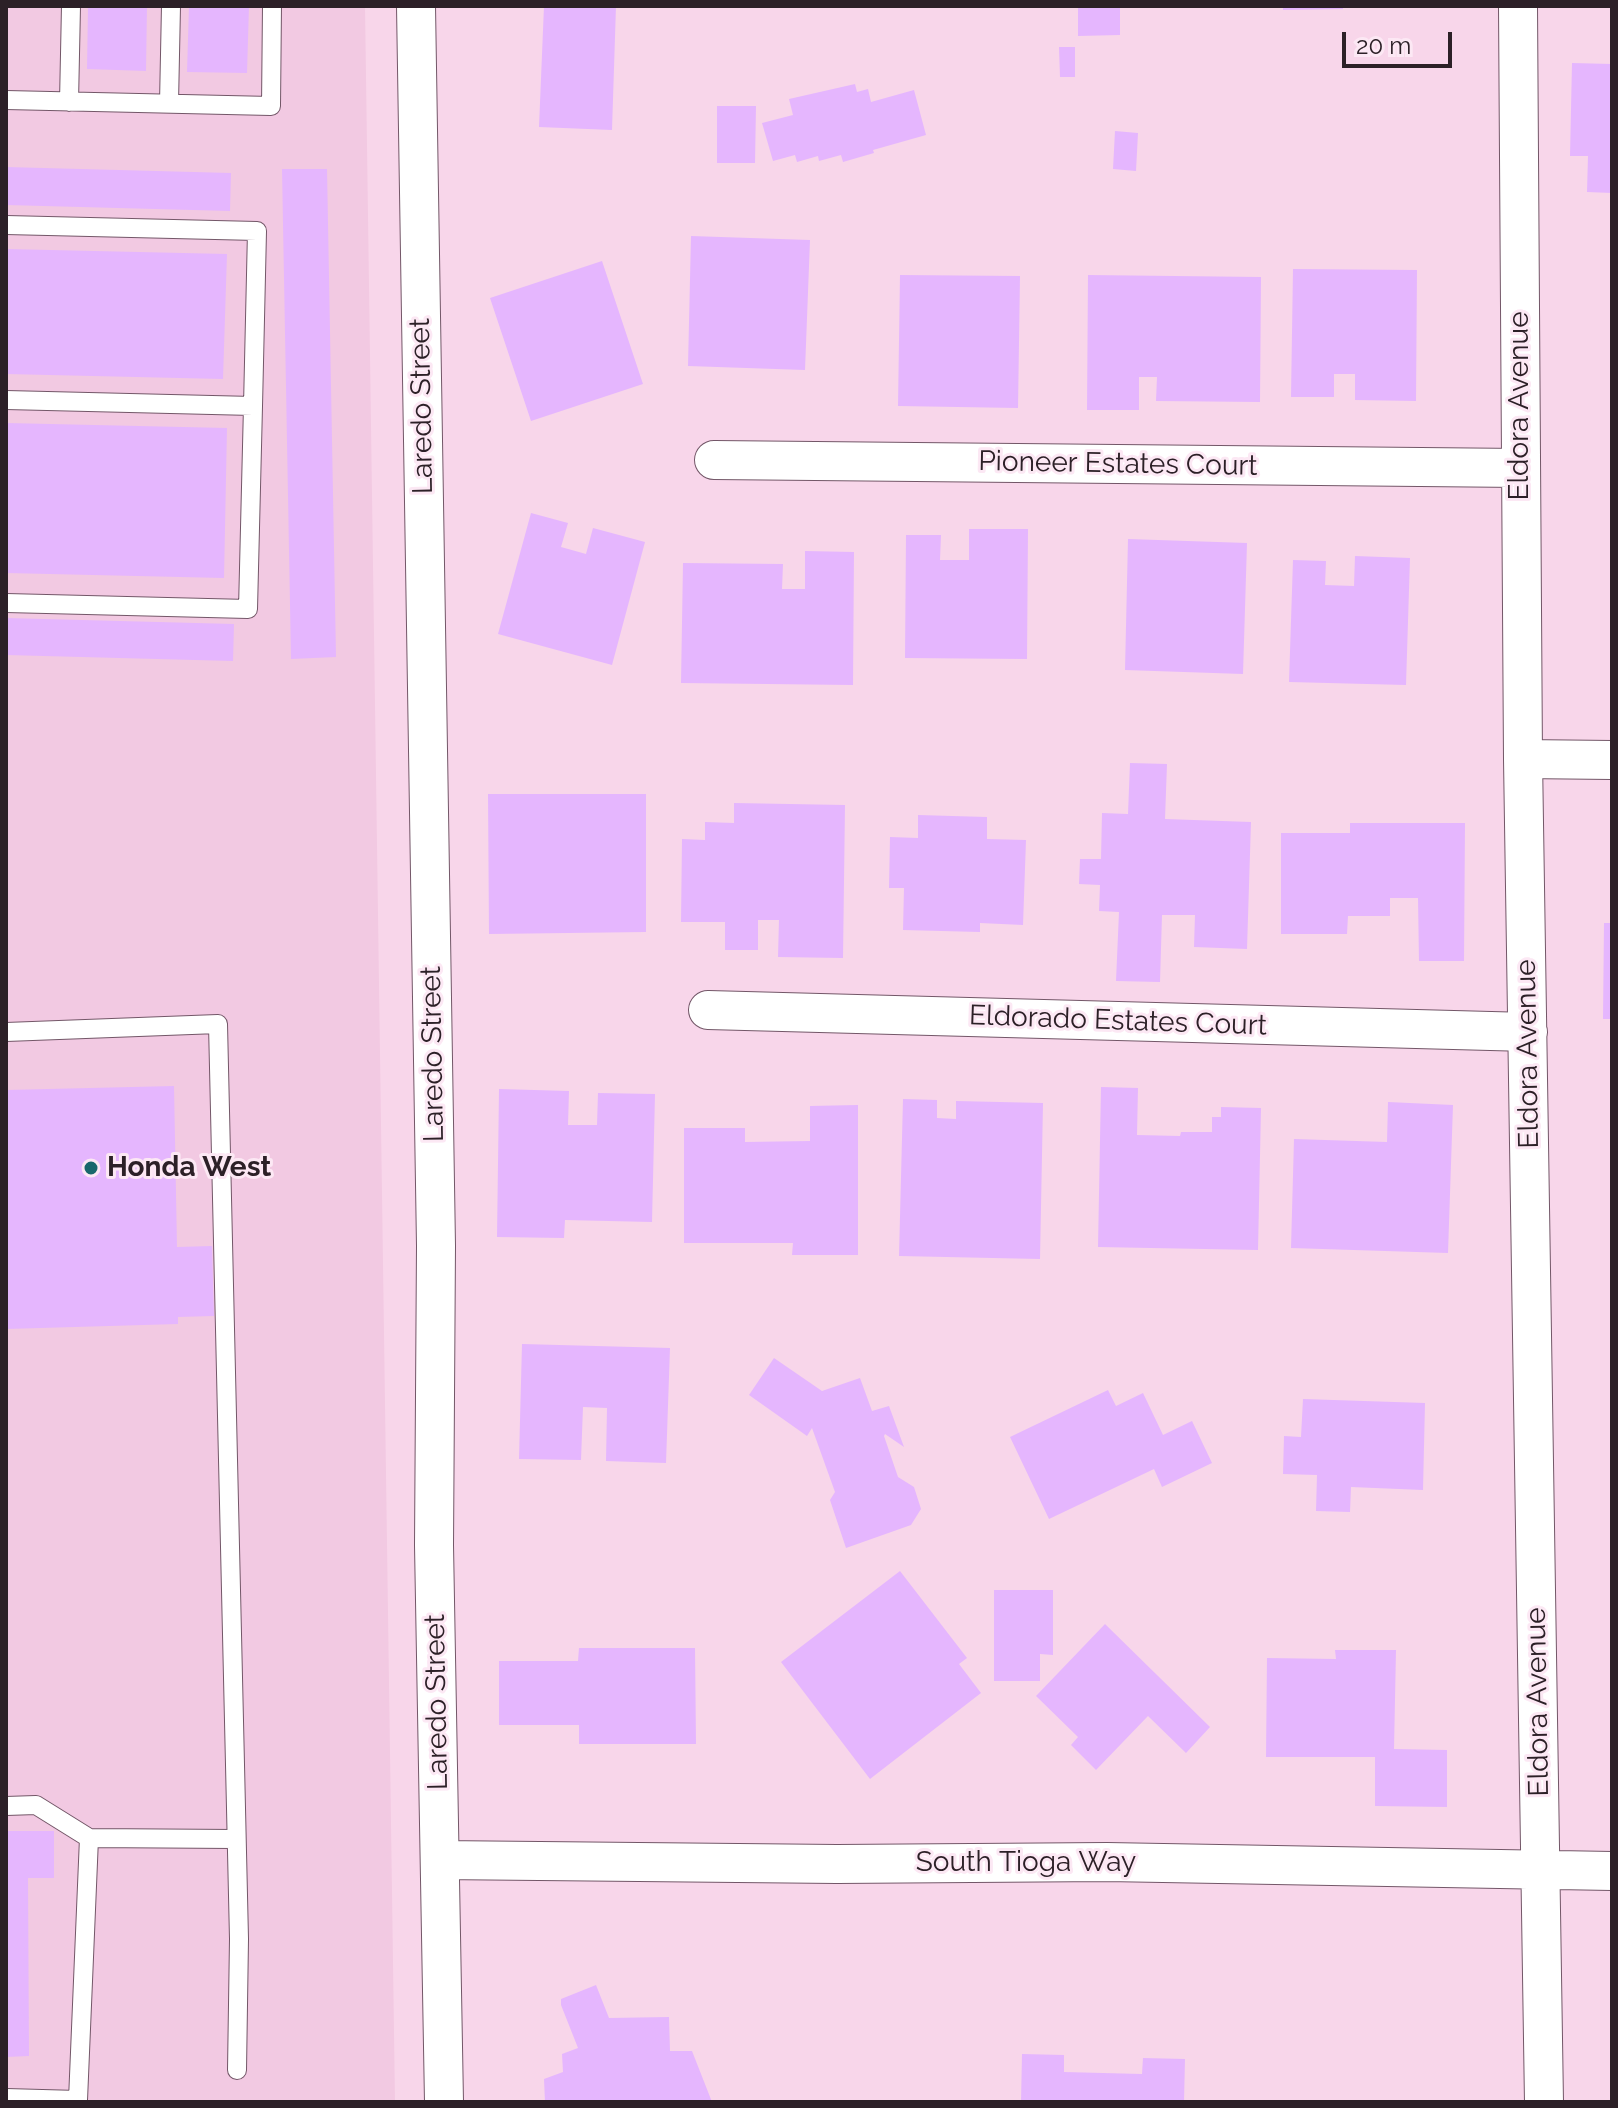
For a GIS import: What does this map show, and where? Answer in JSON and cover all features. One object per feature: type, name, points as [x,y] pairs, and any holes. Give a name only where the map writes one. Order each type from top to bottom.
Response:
[{"type":"street","name":"Laredo Street","points":[[416,6],[436,1230],[434,1545],[444,2102]]},
{"type":"street","name":"Eldora Avenue","points":[[1518,6],[1523,759],[1544,2102]]},
{"type":"street","name":"Pioneer Estates Court","points":[[714,460],[1521,468]]},
{"type":"street","points":[[1523,759],[1612,760]]},
{"type":"street","name":"Eldorado Estates Court","points":[[708,1010],[1528,1032]]},
{"type":"street","name":"South Tioga Way","points":[[440,1860],[837,1864],[1107,1862],[1612,1871]]},
{"type":"lane","points":[[69,102],[71,6]]},
{"type":"lane","points":[[169,103],[171,6]]},
{"type":"lane","points":[[6,100],[271,106],[272,6]]},
{"type":"lane","points":[[6,225],[257,231],[248,609],[6,603]]},
{"type":"lane","points":[[6,400],[253,406]]},
{"type":"lane","points":[[6,1032],[218,1024],[239,1939],[237,2070]]},
{"type":"lane","points":[[6,1806],[36,1805],[89,1838],[235,1839]]},
{"type":"lane","points":[[6,2098],[78,2100],[89,1838]]},
{"type":"shaded area","points":[[6,6],[365,6],[395,2102],[6,2102]]},
{"type":"building","points":[[88,6],[147,6],[146,71],[87,69]]},
{"type":"building","points":[[189,6],[249,6],[247,73],[187,72]]},
{"type":"building","points":[[544,6],[616,6],[612,130],[539,127]]},
{"type":"building","points":[[1078,6],[1120,6],[1120,35],[1078,36]]},
{"type":"building","points":[[1283,6],[1343,6],[1343,9],[1283,10]]},
{"type":"building","points":[[1059,47],[1075,47],[1075,77],[1060,77]]},
{"type":"building","points":[[1572,63],[1612,64],[1612,193],[1587,192],[1588,156],[1570,156]]},
{"type":"building","points":[[855,84],[857,92],[868,89],[871,102],[914,90],[926,135],[843,162],[841,155],[819,161],[818,156],[797,162],[795,155],[773,161],[762,123],[793,115],[789,99]]},
{"type":"building","points":[[717,106],[756,106],[755,163],[717,163]]},
{"type":"building","points":[[1115,131],[1138,133],[1136,171],[1113,169]]},
{"type":"building","points":[[6,167],[231,173],[230,211],[6,205]]},
{"type":"building","points":[[282,169],[327,169],[336,657],[291,659]]},
{"type":"building","points":[[691,236],[810,240],[805,370],[688,366]]},
{"type":"building","points":[[6,249],[227,254],[223,379],[6,374]]},
{"type":"building","points":[[602,261],[643,384],[531,421],[490,298]]},
{"type":"building","points":[[1293,269],[1417,270],[1416,401],[1355,400],[1355,374],[1334,374],[1334,397],[1291,397]]},
{"type":"building","points":[[900,275],[1020,276],[1018,408],[898,406]]},
{"type":"building","points":[[1088,275],[1261,277],[1260,402],[1156,401],[1157,377],[1139,377],[1139,410],[1087,410]]},
{"type":"building","points":[[6,423],[227,428],[224,578],[6,573]]},
{"type":"building","points":[[531,513],[568,523],[561,547],[586,554],[593,528],[645,542],[612,665],[498,634]]},
{"type":"building","points":[[969,529],[1028,529],[1027,659],[905,658],[906,535],[941,535],[940,560],[969,560]]},
{"type":"building","points":[[1128,539],[1247,543],[1243,674],[1125,670]]},
{"type":"building","points":[[805,551],[854,552],[853,685],[681,683],[683,563],[783,564],[782,589],[805,589]]},
{"type":"building","points":[[1355,556],[1410,558],[1406,685],[1289,682],[1293,560],[1326,561],[1325,585],[1354,586]]},
{"type":"building","points":[[6,618],[234,624],[233,661],[6,655]]},
{"type":"building","points":[[1130,763],[1167,764],[1165,819],[1251,822],[1247,949],[1194,947],[1195,915],[1162,915],[1160,982],[1116,981],[1119,912],[1099,911],[1100,885],[1079,884],[1080,859],[1101,859],[1102,813],[1128,814]]},
{"type":"building","points":[[488,794],[646,794],[646,932],[489,934]]},
{"type":"building","points":[[734,803],[845,805],[843,958],[778,957],[779,920],[758,920],[758,950],[725,950],[725,922],[681,922],[682,839],[705,840],[705,822],[734,823]]},
{"type":"building","points":[[918,815],[987,817],[987,839],[1026,840],[1023,925],[980,923],[980,932],[903,930],[904,888],[889,888],[890,837],[918,838]]},
{"type":"building","points":[[1350,823],[1465,823],[1464,961],[1419,961],[1418,898],[1390,898],[1390,916],[1348,916],[1347,934],[1281,934],[1281,833],[1350,833]]},
{"type":"building","points":[[1604,923],[1612,923],[1612,1019],[1603,1019]]},
{"type":"building","name":"Honda West","points":[[174,1086],[177,1247],[212,1246],[214,1316],[178,1317],[178,1324],[6,1329],[6,1090]]},
{"type":"building","points":[[1101,1087],[1138,1088],[1137,1135],[1180,1136],[1181,1132],[1212,1132],[1212,1117],[1221,1117],[1221,1107],[1261,1108],[1258,1250],[1098,1247]]},
{"type":"building","points":[[499,1089],[569,1091],[568,1125],[597,1125],[598,1093],[655,1094],[652,1222],[565,1220],[564,1238],[497,1237]]},
{"type":"building","points":[[903,1099],[937,1100],[937,1118],[956,1119],[956,1101],[1043,1103],[1040,1259],[899,1256]]},
{"type":"building","points":[[1388,1102],[1453,1105],[1448,1253],[1291,1248],[1294,1139],[1387,1142]]},
{"type":"building","points":[[858,1105],[858,1255],[792,1255],[793,1243],[684,1243],[684,1128],[745,1128],[745,1142],[810,1141],[810,1106]]},
{"type":"building","points":[[522,1344],[670,1348],[666,1463],[606,1461],[607,1408],[583,1407],[581,1460],[519,1459]]},
{"type":"building","points":[[774,1358],[822,1391],[860,1378],[872,1411],[889,1406],[904,1447],[884,1436],[898,1477],[914,1487],[921,1509],[911,1525],[846,1548],[830,1500],[835,1492],[812,1428],[807,1436],[749,1395]]},
{"type":"building","points":[[1108,1390],[1116,1406],[1143,1393],[1163,1435],[1192,1421],[1212,1463],[1162,1487],[1154,1469],[1049,1519],[1010,1437]]},
{"type":"building","points":[[1303,1399],[1425,1403],[1423,1490],[1351,1487],[1350,1512],[1316,1511],[1317,1475],[1283,1474],[1284,1436],[1301,1437]]},
{"type":"building","points":[[900,1571],[967,1658],[959,1664],[981,1693],[870,1779],[781,1662]]},
{"type":"building","points":[[994,1590],[1053,1590],[1053,1655],[1040,1654],[1040,1681],[994,1681]]},
{"type":"building","points":[[1105,1624],[1210,1727],[1186,1753],[1148,1716],[1096,1770],[1071,1745],[1078,1737],[1036,1696]]},
{"type":"building","points":[[579,1648],[695,1648],[696,1744],[579,1744],[579,1725],[499,1725],[499,1661],[578,1661]]},
{"type":"building","points":[[1335,1650],[1396,1650],[1394,1749],[1447,1750],[1447,1807],[1375,1806],[1375,1757],[1266,1757],[1267,1658],[1336,1659]]},
{"type":"building","points":[[6,1831],[54,1831],[54,1878],[28,1878],[29,2056],[6,2057]]},
{"type":"building","points":[[596,1985],[609,2018],[669,2017],[670,2051],[692,2051],[712,2102],[545,2102],[544,2079],[563,2072],[562,2054],[578,2048],[561,1999]]},
{"type":"building","points":[[1022,2054],[1064,2055],[1064,2072],[1142,2074],[1143,2058],[1185,2059],[1184,2102],[1021,2102]]},
{"type":"place","name":"Honda West","points":[[91,1168]]}]
